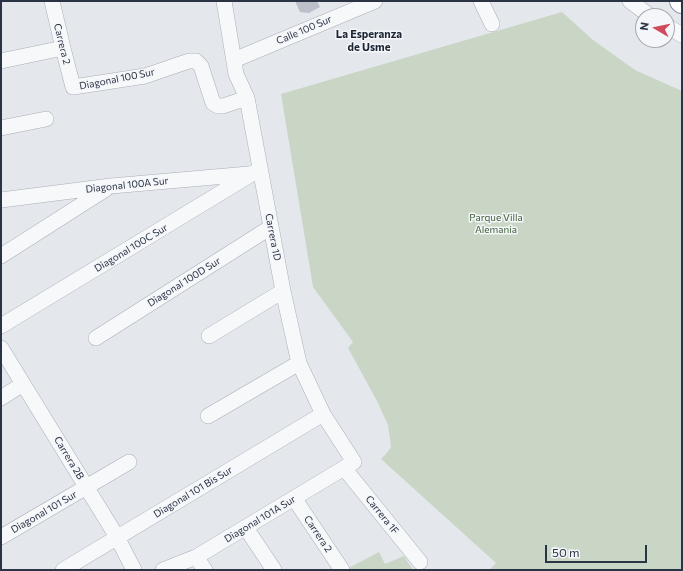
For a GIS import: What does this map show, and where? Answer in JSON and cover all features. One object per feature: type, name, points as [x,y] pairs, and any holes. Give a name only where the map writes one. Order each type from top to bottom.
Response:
[{"type":"street","name":"Carrera 2","points":[[52,1],[74,88]]},
{"type":"street","name":"Carrera 1D","points":[[224,1],[236,74],[247,98],[256,171],[271,227],[299,363],[322,414],[349,465]]},
{"type":"street","name":"Calle 100 Sur","points":[[234,60],[375,1]]},
{"type":"street","points":[[481,1],[492,24]]},
{"type":"street","points":[[630,1],[639,8]]},
{"type":"street","points":[[1,61],[63,48]]},
{"type":"street","name":"Diagonal 100 Sur","points":[[74,88],[145,76],[189,61],[196,62],[201,66],[213,103],[218,106],[223,106],[247,98]]},
{"type":"street","points":[[1,128],[46,119]]},
{"type":"street","name":"Diagonal 100A Sur","points":[[1,200],[111,186],[256,171]]},
{"type":"street","name":"Diagonal 100C Sur","points":[[1,326],[256,171]]},
{"type":"street","points":[[1,256],[111,186]]},
{"type":"street","name":"Diagonal 100D Sur","points":[[96,338],[271,227]]},
{"type":"street","points":[[209,336],[283,291]]},
{"type":"street","name":"Carrera 2B","points":[[1,348],[117,537],[134,570]]},
{"type":"street","points":[[208,416],[299,363]]},
{"type":"street","points":[[1,398],[24,384]]},
{"type":"street","name":"Diagonal 101 Bis Sur","points":[[63,570],[322,414]]},
{"type":"street","name":"Diagonal 101 Sur","points":[[1,537],[129,462]]},
{"type":"street","name":"Diagonal 101A Sur","points":[[163,570],[200,564],[246,528],[349,465]]},
{"type":"street","name":"Carrera 1F","points":[[349,465],[420,562]]},
{"type":"street","name":"Carrera 2","points":[[294,498],[342,570]]},
{"type":"street","points":[[246,528],[274,570]]},
{"type":"green space","name":"Parque Villa Alemania","points":[[562,12],[593,40],[635,70],[682,91],[682,570],[489,570],[496,563],[381,459],[391,447],[388,425],[377,401],[348,348],[353,342],[313,287],[281,94]]},
{"type":"green space","points":[[379,552],[385,564],[404,556],[413,570],[345,570]]},
{"type":"building","points":[[295,1],[317,1],[320,7],[309,13],[300,12]]},
{"type":"district","name":"La Esperanza de Usme","points":[[369,40]]}]
